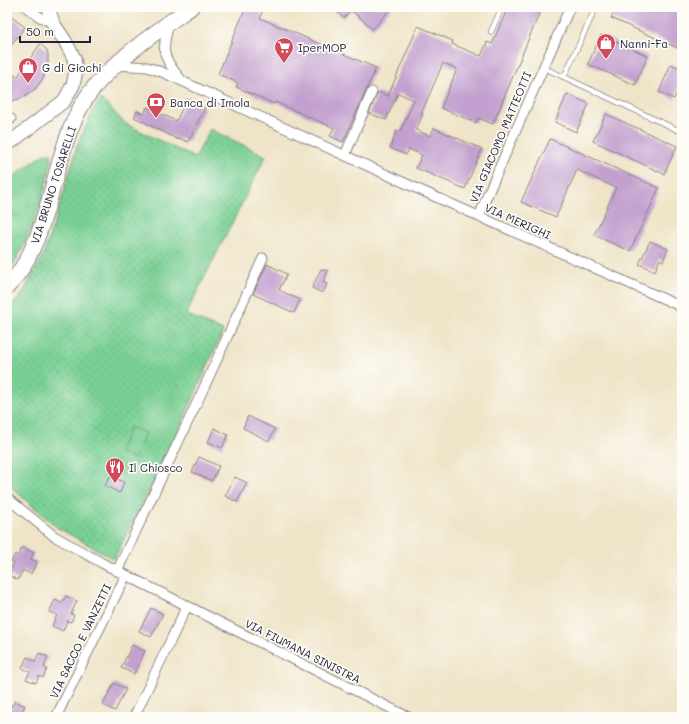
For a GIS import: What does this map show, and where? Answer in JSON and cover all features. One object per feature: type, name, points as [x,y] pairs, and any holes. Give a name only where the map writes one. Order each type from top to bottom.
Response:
[{"type":"main road","points":[[7,145],[64,101],[73,85],[76,71],[75,64],[70,50],[53,23],[48,7]]},
{"type":"main road","name":"VIA BRUNO TOSARELLI","points":[[7,287],[24,265],[36,239],[62,154],[77,115],[90,93],[116,66],[191,7]]},
{"type":"street","points":[[26,7],[40,17],[53,23]]},
{"type":"street","name":"VIA GIACOMO MATTEOTTI","points":[[479,217],[570,7]]},
{"type":"street","name":"VIA MERIGHI","points":[[169,23],[164,41],[164,56],[182,81]]},
{"type":"street","name":"VIA MERIGHI","points":[[116,66],[147,67],[182,81],[479,217],[682,307]]},
{"type":"street","points":[[345,155],[372,92]]},
{"type":"street","points":[[117,571],[202,392],[263,258]]},
{"type":"street","name":"VIA FIUMANA SINISTRA","points":[[7,498],[54,536],[117,571],[408,717]]},
{"type":"street","name":"VIA SACCO E VANZETTI","points":[[56,717],[126,575]]},
{"type":"street","points":[[134,717],[187,606]]},
{"type":"lane","points":[[491,32],[502,7]]},
{"type":"lane","points":[[564,77],[596,7]]},
{"type":"lane","name":"VIA GIACOMO MATTEOTTI","points":[[544,68],[682,132]]},
{"type":"green space","points":[[101,99],[126,124],[195,158],[210,129],[266,156],[186,314],[223,331],[175,439],[114,559],[58,528],[7,484],[7,311],[22,295],[44,253],[61,202],[77,146],[94,108]]},
{"type":"green space","points":[[46,153],[51,154],[52,158],[41,203],[30,233],[7,274],[7,181]]},
{"type":"green space","points":[[130,427],[145,433],[134,459],[119,452]]},
{"type":"building","points":[[246,7],[264,7],[260,18],[376,68],[343,142],[330,136],[334,128],[275,102],[274,104],[236,87],[238,83],[218,74]]},
{"type":"building","points":[[331,7],[392,7],[373,29],[351,10],[344,18]]},
{"type":"building","points":[[508,7],[542,7],[493,124],[478,118],[476,123],[441,108],[457,69],[443,63],[421,114],[423,114],[416,130],[430,136],[434,128],[482,149],[465,189],[416,168],[422,155],[409,149],[406,155],[390,148],[397,130],[400,132],[414,100],[398,93],[386,120],[369,113],[378,92],[388,96],[418,26],[453,41],[452,44],[481,56],[487,42],[492,44]]},
{"type":"building","points":[[616,7],[682,7],[682,50],[611,18]]},
{"type":"building","points":[[7,14],[25,27],[7,51]]},
{"type":"building","points":[[601,35],[648,56],[635,85],[588,64]]},
{"type":"building","points":[[40,44],[47,50],[48,54],[48,64],[43,78],[36,88],[26,96],[7,102],[7,74],[18,76]]},
{"type":"building","points":[[671,64],[682,69],[682,81],[674,99],[659,92]]},
{"type":"building","points":[[567,94],[589,104],[576,132],[555,122]]},
{"type":"building","name":"Banca di Imola","points":[[187,99],[205,108],[188,142],[179,138],[179,140],[134,117],[137,111],[144,114],[147,107],[176,121]]},
{"type":"building","points":[[606,114],[677,146],[664,174],[593,141]]},
{"type":"building","points":[[550,139],[659,188],[630,251],[594,235],[616,188],[577,170],[556,217],[521,202]]},
{"type":"building","points":[[650,241],[668,249],[663,261],[660,259],[655,271],[639,264]]},
{"type":"building","points":[[267,264],[287,274],[279,290],[300,300],[294,313],[253,294]]},
{"type":"building","points":[[321,269],[328,271],[323,282],[327,284],[323,293],[312,288]]},
{"type":"building","points":[[248,416],[275,429],[269,441],[243,428]]},
{"type":"building","points":[[214,428],[228,435],[222,448],[208,442]]},
{"type":"building","points":[[199,457],[219,466],[212,481],[192,472]]},
{"type":"building","name":"Il Chiosco","points":[[110,476],[124,482],[120,493],[105,486]]},
{"type":"building","points":[[235,477],[247,483],[237,502],[225,496]]},
{"type":"building","points":[[22,547],[34,553],[31,559],[37,562],[31,574],[23,570],[18,580],[8,575],[14,563],[11,562],[15,554],[18,556]]},
{"type":"building","points":[[66,596],[77,601],[71,614],[74,615],[71,622],[67,621],[63,631],[52,626],[57,615],[49,612],[55,600],[62,603]]},
{"type":"building","points":[[151,608],[163,614],[151,637],[139,631]]},
{"type":"building","points":[[132,645],[145,651],[134,674],[121,668]]},
{"type":"building","points":[[39,653],[48,657],[44,667],[47,669],[43,678],[39,676],[36,683],[26,679],[30,672],[22,668],[27,657],[35,661]]},
{"type":"building","points":[[114,683],[126,689],[115,711],[103,705]]},
{"type":"building","points":[[15,701],[25,706],[19,717],[7,717],[7,704],[12,706]]},
{"type":"place","name":"Nanni-Fa","points":[[606,60]]},
{"type":"place","name":"IperMOP","points":[[284,64]]},
{"type":"place","name":"G di Giochi","points":[[28,84]]},
{"type":"place","name":"Banca di Imola","points":[[156,119]]},
{"type":"place","name":"Il Chiosco","points":[[115,484]]}]
